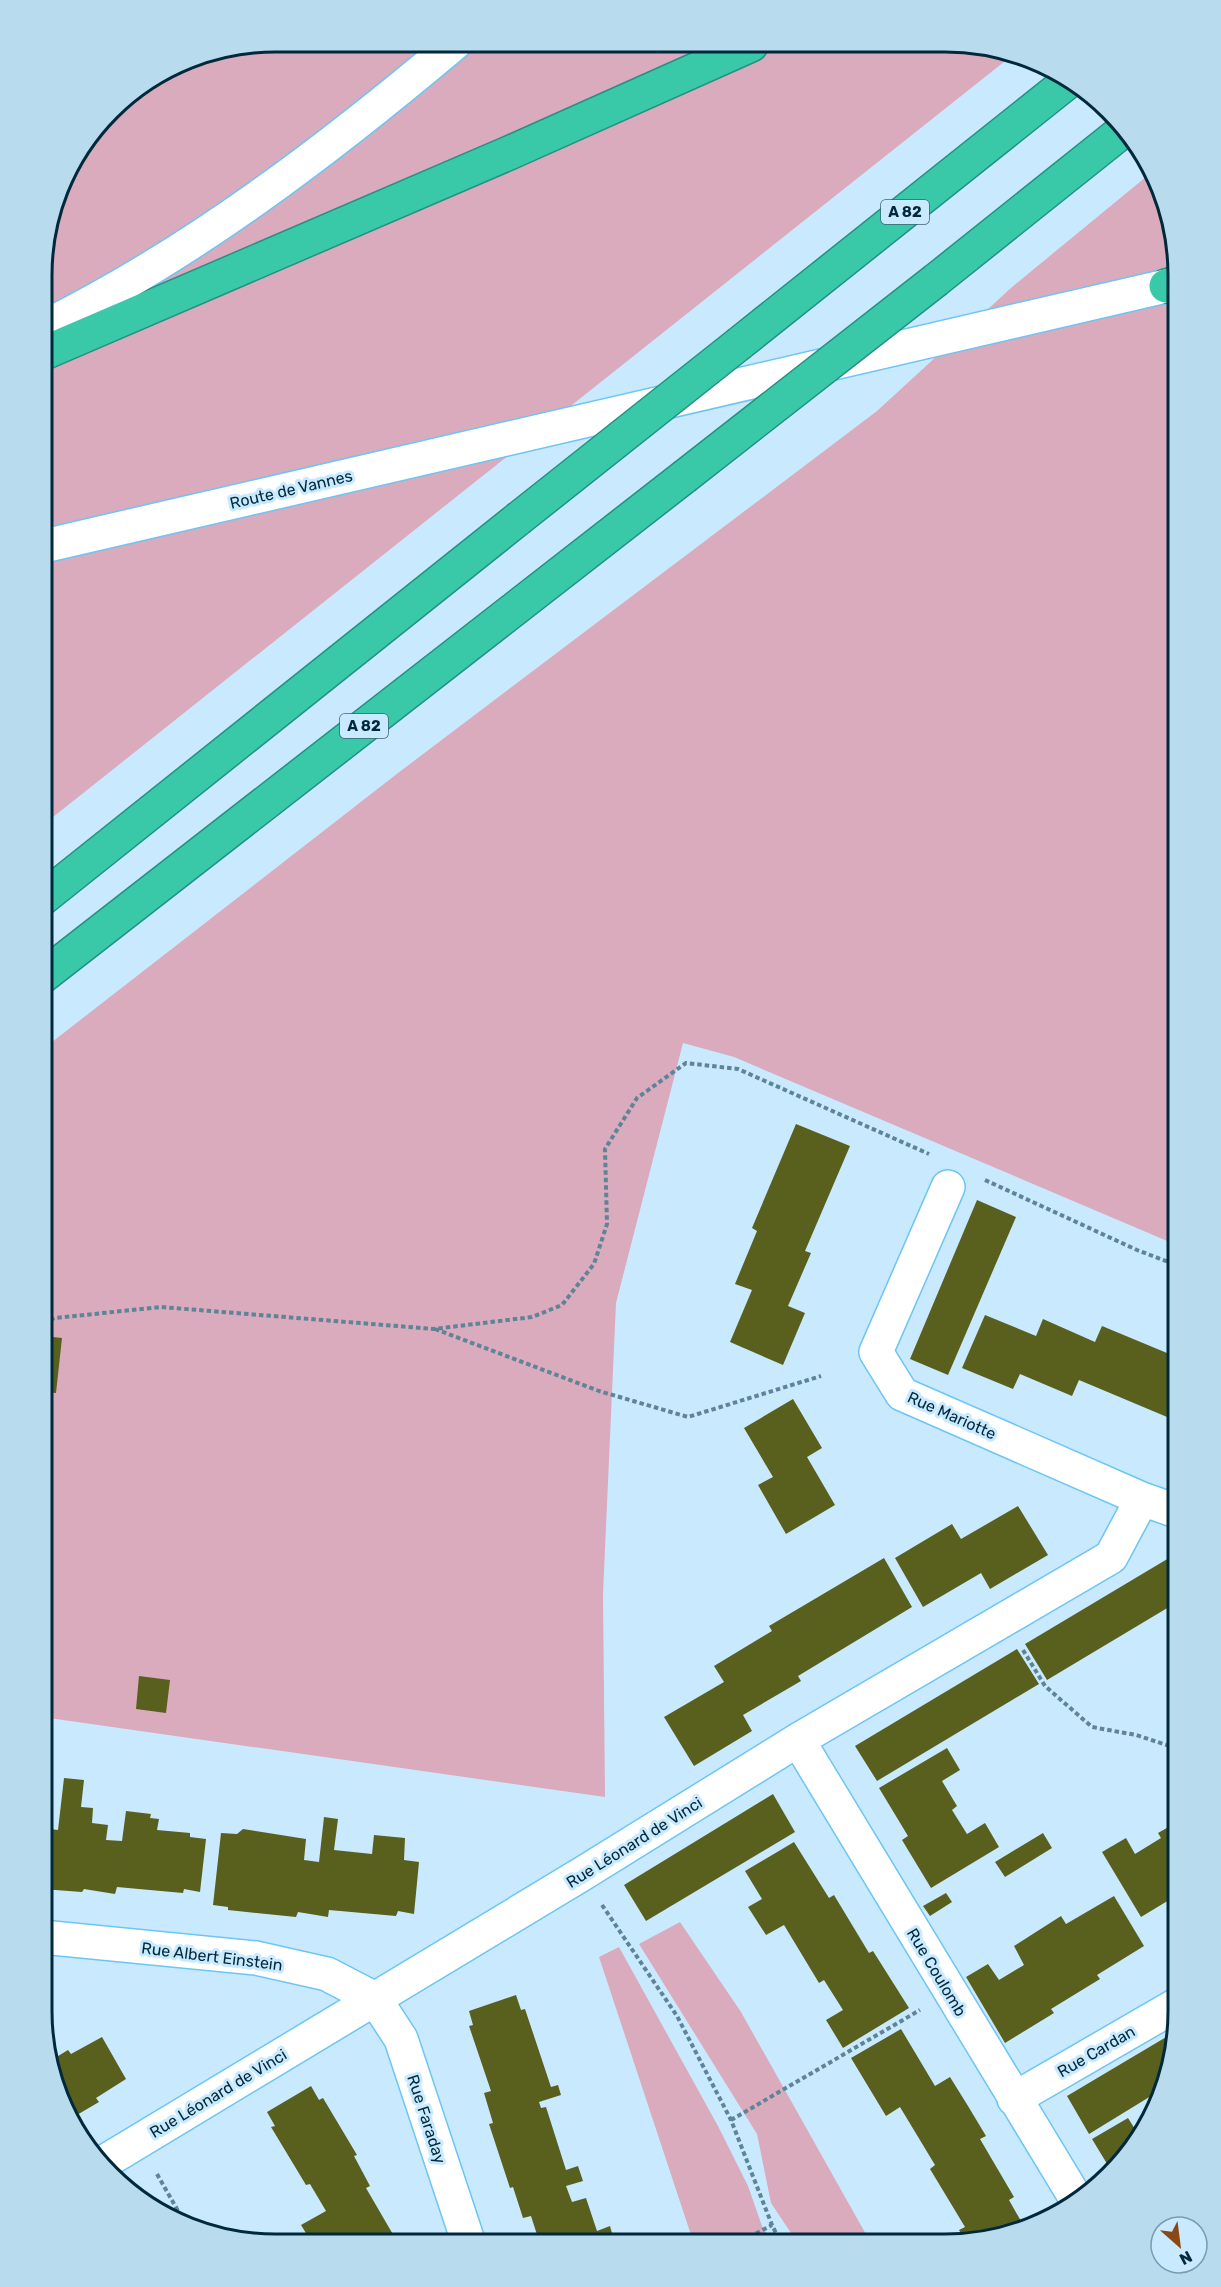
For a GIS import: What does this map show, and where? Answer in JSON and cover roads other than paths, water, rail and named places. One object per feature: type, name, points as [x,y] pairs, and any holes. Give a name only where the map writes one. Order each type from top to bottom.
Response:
[{"type":"highway","points":[[52,350],[509,153],[735,52]]},
{"type":"highway","name":"A 82","points":[[52,891],[1063,86]]},
{"type":"highway","name":"A 82","points":[[52,969],[936,280],[1118,135]]},
{"type":"street","points":[[52,322],[170,256],[232,215],[317,154],[444,52]]},
{"type":"street","name":"Route de Vannes","points":[[52,544],[1168,285]]},
{"type":"street","name":"Rue Mariotte","points":[[955,1174],[876,1352],[902,1394],[1142,1499],[1168,1508]]},
{"type":"street","name":"Rue Léonard de Vinci","points":[[109,2159],[582,1874],[798,1740],[1111,1557],[1142,1499]]},
{"type":"street","name":"Rue Coulomb","points":[[798,1740],[1073,2194]]},
{"type":"street","name":"Rue Albert Einstein","points":[[52,1937],[256,1958],[327,1974],[375,1999]]},
{"type":"street","name":"Rue Faraday","points":[[375,1999],[401,2040],[466,2234]]},
{"type":"street","name":"Rue Cardan","points":[[1014,2099],[1168,2010]]}]
